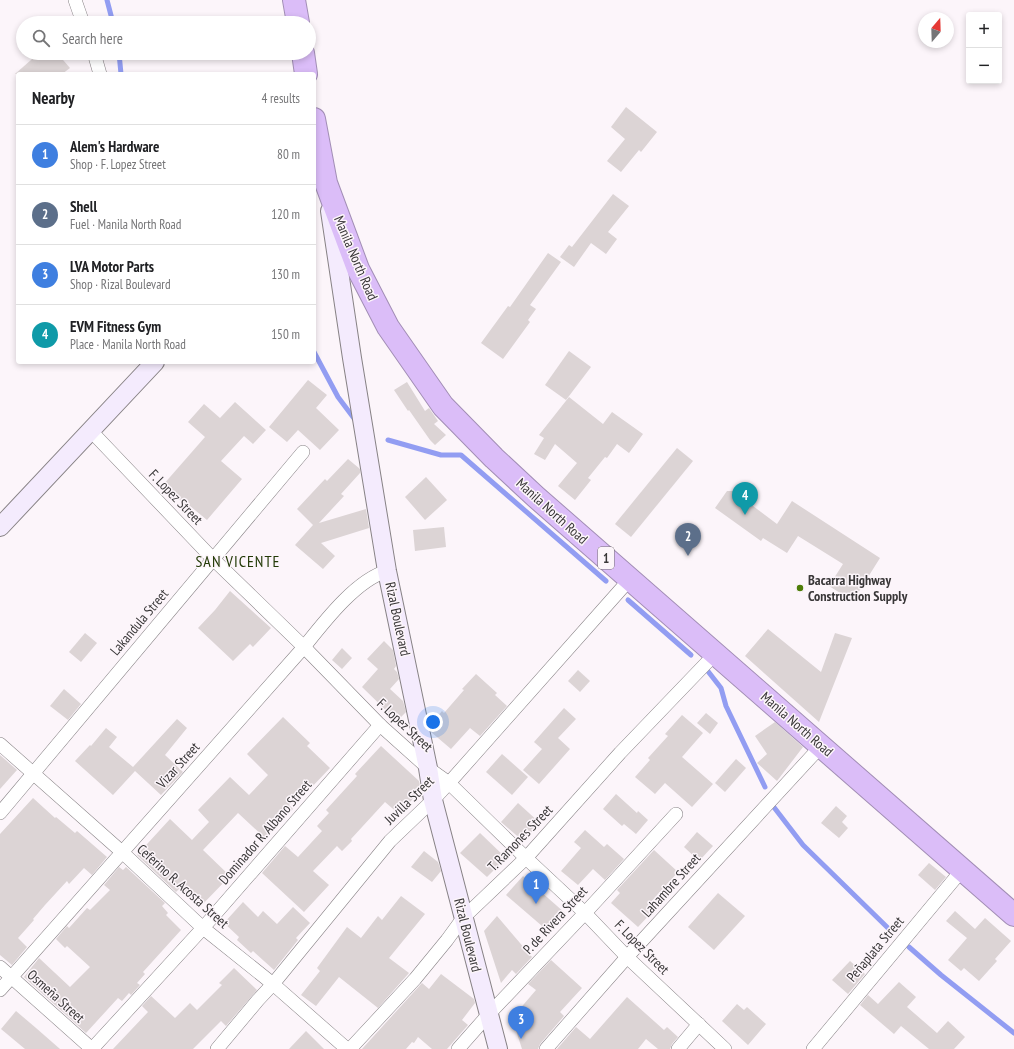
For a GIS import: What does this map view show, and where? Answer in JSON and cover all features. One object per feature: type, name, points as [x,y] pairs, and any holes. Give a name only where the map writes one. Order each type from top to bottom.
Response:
[{"type":"highway","points":[[294,0],[297,16]]},
{"type":"highway","points":[[304,60],[306,72]]},
{"type":"highway","name":"Manila North Road","points":[[316,136],[321,180],[358,268],[388,327],[444,406],[494,458],[536,497],[822,745],[1014,915]]},
{"type":"main road","name":"Rizal Boulevard","points":[[321,180],[387,571],[434,800],[463,918],[498,1049]]},
{"type":"main road","points":[[0,526],[153,364]]},
{"type":"street","points":[[74,0],[80,16]]},
{"type":"street","points":[[96,60],[99,72]]},
{"type":"street","name":"F. Lopez Street","points":[[90,431],[213,559],[304,647],[380,725],[428,768],[449,783],[585,913],[627,957],[725,1049]]},
{"type":"street","name":"Lakandula Street","points":[[0,813],[303,452]]},
{"type":"street","name":"Vizar Street","points":[[0,990],[304,647],[324,622],[350,595],[377,574],[387,571]]},
{"type":"street","name":"Juvilla Street","points":[[216,1049],[274,984],[390,841],[434,800],[630,579]]},
{"type":"street","name":"T. Ramones Street","points":[[350,1049],[415,979],[463,918],[526,858],[620,753],[716,653]]},
{"type":"street","name":"Dominador R. Albano Street","points":[[92,1049],[203,928],[380,725]]},
{"type":"street","name":"Ceferino R. Acosta Street","points":[[0,744],[122,852],[203,928],[274,984],[347,1049]]},
{"type":"street","name":"Lahambre Street","points":[[546,1049],[627,957],[822,745]]},
{"type":"street","name":"P. de Rivera Street","points":[[458,1049],[676,814]]},
{"type":"street","name":"Peñaplata Street","points":[[813,1049],[962,870]]},
{"type":"street","name":"Osmeña Street","points":[[0,967],[92,1049]]},
{"type":"street","points":[[678,1049],[700,1024]]},
{"type":"building","points":[[31,60],[63,60],[70,68],[65,72],[17,72]]},
{"type":"building","points":[[626,107],[657,132],[641,152],[639,150],[621,172],[607,161],[625,139],[611,127]]},
{"type":"building","points":[[613,194],[629,206],[608,232],[617,239],[606,254],[591,243],[574,267],[560,257],[569,245],[572,247]]},
{"type":"building","points":[[548,253],[561,262],[530,305],[536,309],[528,320],[530,322],[503,359],[481,343],[508,306],[510,307]]},
{"type":"building","points":[[569,351],[591,367],[566,400],[545,385]]},
{"type":"building","points":[[308,380],[327,395],[316,408],[339,430],[320,450],[298,430],[287,442],[269,427]]},
{"type":"building","points":[[407,382],[425,411],[429,408],[438,421],[434,424],[446,435],[435,445],[409,410],[408,411],[394,390]]},
{"type":"building","points":[[569,397],[603,424],[612,412],[643,434],[629,453],[617,444],[607,458],[605,457],[588,478],[591,480],[575,500],[558,486],[577,463],[555,444],[545,460],[534,454],[544,438],[539,435]]},
{"type":"building","points":[[235,402],[266,430],[253,444],[244,436],[221,461],[242,479],[207,520],[190,506],[189,508],[163,485],[205,437],[188,422],[204,404],[220,418]]},
{"type":"building","points":[[677,448],[693,461],[631,537],[615,524]]},
{"type":"building","points":[[348,459],[360,469],[360,473],[341,494],[344,496],[319,523],[366,509],[369,528],[321,543],[335,556],[323,569],[295,545],[313,525],[297,509],[325,479],[327,481]]},
{"type":"building","points":[[426,477],[447,500],[425,520],[405,497]]},
{"type":"building","points":[[727,491],[733,491],[777,524],[792,501],[880,558],[853,601],[829,586],[843,564],[798,536],[787,553],[763,538],[761,541],[715,508]]},
{"type":"building","points":[[444,527],[446,547],[415,551],[413,530]]},
{"type":"building","points":[[230,591],[271,628],[253,647],[250,644],[233,661],[198,628]]},
{"type":"building","points":[[768,629],[821,672],[835,633],[852,638],[819,722],[745,656]]},
{"type":"building","points":[[85,633],[97,643],[81,662],[69,652]]},
{"type":"building","points":[[384,641],[393,650],[396,666],[394,669],[397,672],[399,679],[390,689],[403,701],[406,712],[397,721],[362,687],[378,669],[367,659]]},
{"type":"building","points":[[342,648],[352,658],[342,669],[332,660]]},
{"type":"building","points":[[578,670],[590,681],[580,692],[568,681]]},
{"type":"building","points":[[476,674],[497,693],[495,695],[507,706],[480,736],[470,728],[451,749],[431,732],[430,725],[442,711],[444,713],[464,690],[462,689]]},
{"type":"building","points":[[64,689],[81,704],[68,720],[50,706]]},
{"type":"building","points":[[564,708],[576,719],[558,738],[570,749],[539,784],[523,770],[542,749],[534,742]]},
{"type":"building","points":[[706,713],[718,723],[710,734],[697,723]]},
{"type":"building","points":[[682,715],[703,733],[682,757],[713,784],[692,807],[665,783],[655,794],[635,777],[650,760],[648,758],[668,736],[665,734]]},
{"type":"building","points":[[283,717],[310,743],[307,746],[330,768],[309,790],[307,787],[289,805],[293,809],[265,838],[238,813],[203,850],[230,876],[200,907],[180,888],[176,892],[137,855],[170,819],[192,840],[209,822],[198,810],[230,777],[249,795],[268,775],[247,754]]},
{"type":"building","points":[[177,719],[187,728],[165,755],[183,772],[161,795],[135,771],[113,795],[75,761],[90,745],[91,746],[106,728],[117,737],[109,747],[133,767]]},
{"type":"building","points":[[775,722],[803,747],[777,781],[757,763],[767,754],[755,736]]},
{"type":"building","points":[[381,746],[419,781],[421,790],[399,814],[385,802],[342,851],[337,846],[313,871],[329,885],[304,912],[262,873],[285,846],[298,857],[322,831],[317,826],[329,813],[326,810],[357,776],[355,774]]},
{"type":"building","points":[[502,754],[528,777],[512,795],[486,772]]},
{"type":"building","points":[[0,755],[17,770],[0,789]]},
{"type":"building","points":[[736,759],[746,768],[725,792],[715,783]]},
{"type":"building","points":[[616,794],[637,813],[638,811],[648,820],[636,834],[624,824],[622,826],[603,809]]},
{"type":"building","points":[[33,798],[55,818],[56,817],[75,833],[77,831],[107,857],[92,875],[84,868],[69,884],[67,881],[45,905],[18,938],[27,947],[12,965],[0,955],[0,834]]},
{"type":"building","points":[[518,803],[540,823],[523,841],[501,822]]},
{"type":"building","points":[[836,806],[847,816],[842,822],[848,828],[839,838],[821,823]]},
{"type":"building","points":[[585,830],[604,847],[607,844],[624,859],[605,880],[593,869],[578,885],[561,871],[581,848],[574,842]]},
{"type":"building","points":[[697,832],[713,846],[699,861],[684,847]]},
{"type":"building","points":[[480,833],[506,858],[487,877],[460,853]]},
{"type":"building","points":[[654,850],[678,872],[648,905],[654,910],[638,927],[611,903],[620,893],[617,890]]},
{"type":"building","points":[[424,851],[438,862],[441,871],[432,882],[411,867]]},
{"type":"building","points":[[929,863],[946,877],[935,890],[918,875]]},
{"type":"building","points":[[119,867],[123,870],[126,867],[165,903],[162,906],[168,913],[166,915],[181,930],[143,972],[145,974],[137,983],[140,985],[131,995],[129,993],[122,1001],[118,998],[86,1033],[24,977],[39,958],[70,987],[90,967],[67,946],[65,948],[56,939],[67,926],[69,928],[87,908],[90,910],[110,890],[104,885]]},
{"type":"building","points":[[523,876],[565,913],[549,932],[506,895]]},
{"type":"building","points":[[718,893],[745,916],[714,950],[688,927]]},
{"type":"building","points":[[401,896],[425,914],[389,958],[409,973],[378,1008],[339,977],[316,1006],[301,995],[320,971],[317,968],[347,927],[361,938],[378,916],[382,920]]},
{"type":"building","points":[[243,902],[258,917],[263,911],[277,924],[293,907],[310,923],[296,938],[298,940],[274,970],[253,951],[251,953],[237,940],[239,937],[224,923]]},
{"type":"building","points":[[955,911],[975,929],[985,918],[1011,941],[995,959],[997,961],[979,981],[964,968],[961,971],[948,960],[967,938],[946,921]]},
{"type":"building","points":[[497,916],[532,957],[516,974],[512,970],[501,983],[484,931]]},
{"type":"building","points":[[551,960],[582,988],[560,1012],[564,1016],[540,1044],[538,1049],[522,1049],[512,1018],[536,990],[528,984]]},
{"type":"building","points":[[850,961],[865,974],[848,994],[832,980]]},
{"type":"building","points":[[234,968],[257,990],[226,1026],[221,1021],[193,1049],[113,1049],[148,1012],[142,1006],[151,996],[175,1018],[190,1003],[197,1010],[222,985],[219,983]]},
{"type":"building","points":[[441,974],[474,999],[475,1003],[462,1020],[468,1025],[447,1049],[432,1049],[418,1037],[414,1043],[412,1042],[406,1049],[362,1049],[422,983],[429,989]]},
{"type":"building","points":[[899,982],[916,997],[907,1007],[937,1033],[948,1021],[965,1037],[954,1049],[929,1049],[901,1026],[894,1034],[860,1005],[868,995],[878,1004]]},
{"type":"building","points":[[627,997],[664,1030],[667,1027],[678,1037],[670,1049],[658,1049],[646,1039],[638,1049],[557,1049],[576,1027],[590,1039]]},
{"type":"building","points":[[737,1004],[744,1010],[747,1007],[766,1024],[748,1045],[722,1021]]},
{"type":"building","points":[[16,1011],[60,1049],[25,1049],[1,1029]]},
{"type":"building","points":[[306,1031],[324,1049],[289,1049]]},
{"type":"waterway","points":[[107,0],[111,16]]},
{"type":"waterway","points":[[120,60],[121,72]]},
{"type":"waterway","points":[[316,356],[338,397],[356,421]]},
{"type":"waterway","points":[[388,440],[441,455],[461,455],[606,581]]},
{"type":"waterway","points":[[628,600],[691,655]]},
{"type":"waterway","points":[[707,670],[721,688],[726,706],[765,787]]},
{"type":"waterway","points":[[773,806],[803,845],[890,930]]},
{"type":"waterway","points":[[909,947],[941,975],[1014,1033]]},
{"type":"place","name":"EVM Fitness Gym","points":[[745,515]]},
{"type":"place","name":"Shell","points":[[688,556]]},
{"type":"place","name":"Bacarra Highway Construction Supply","points":[[800,588]]},
{"type":"place","name":"Alem's Hardware","points":[[536,904]]},
{"type":"place","name":"LVA Motor Parts","points":[[521,1039]]},
{"type":"district","name":"SAN VICENTE","points":[[238,561]]}]
